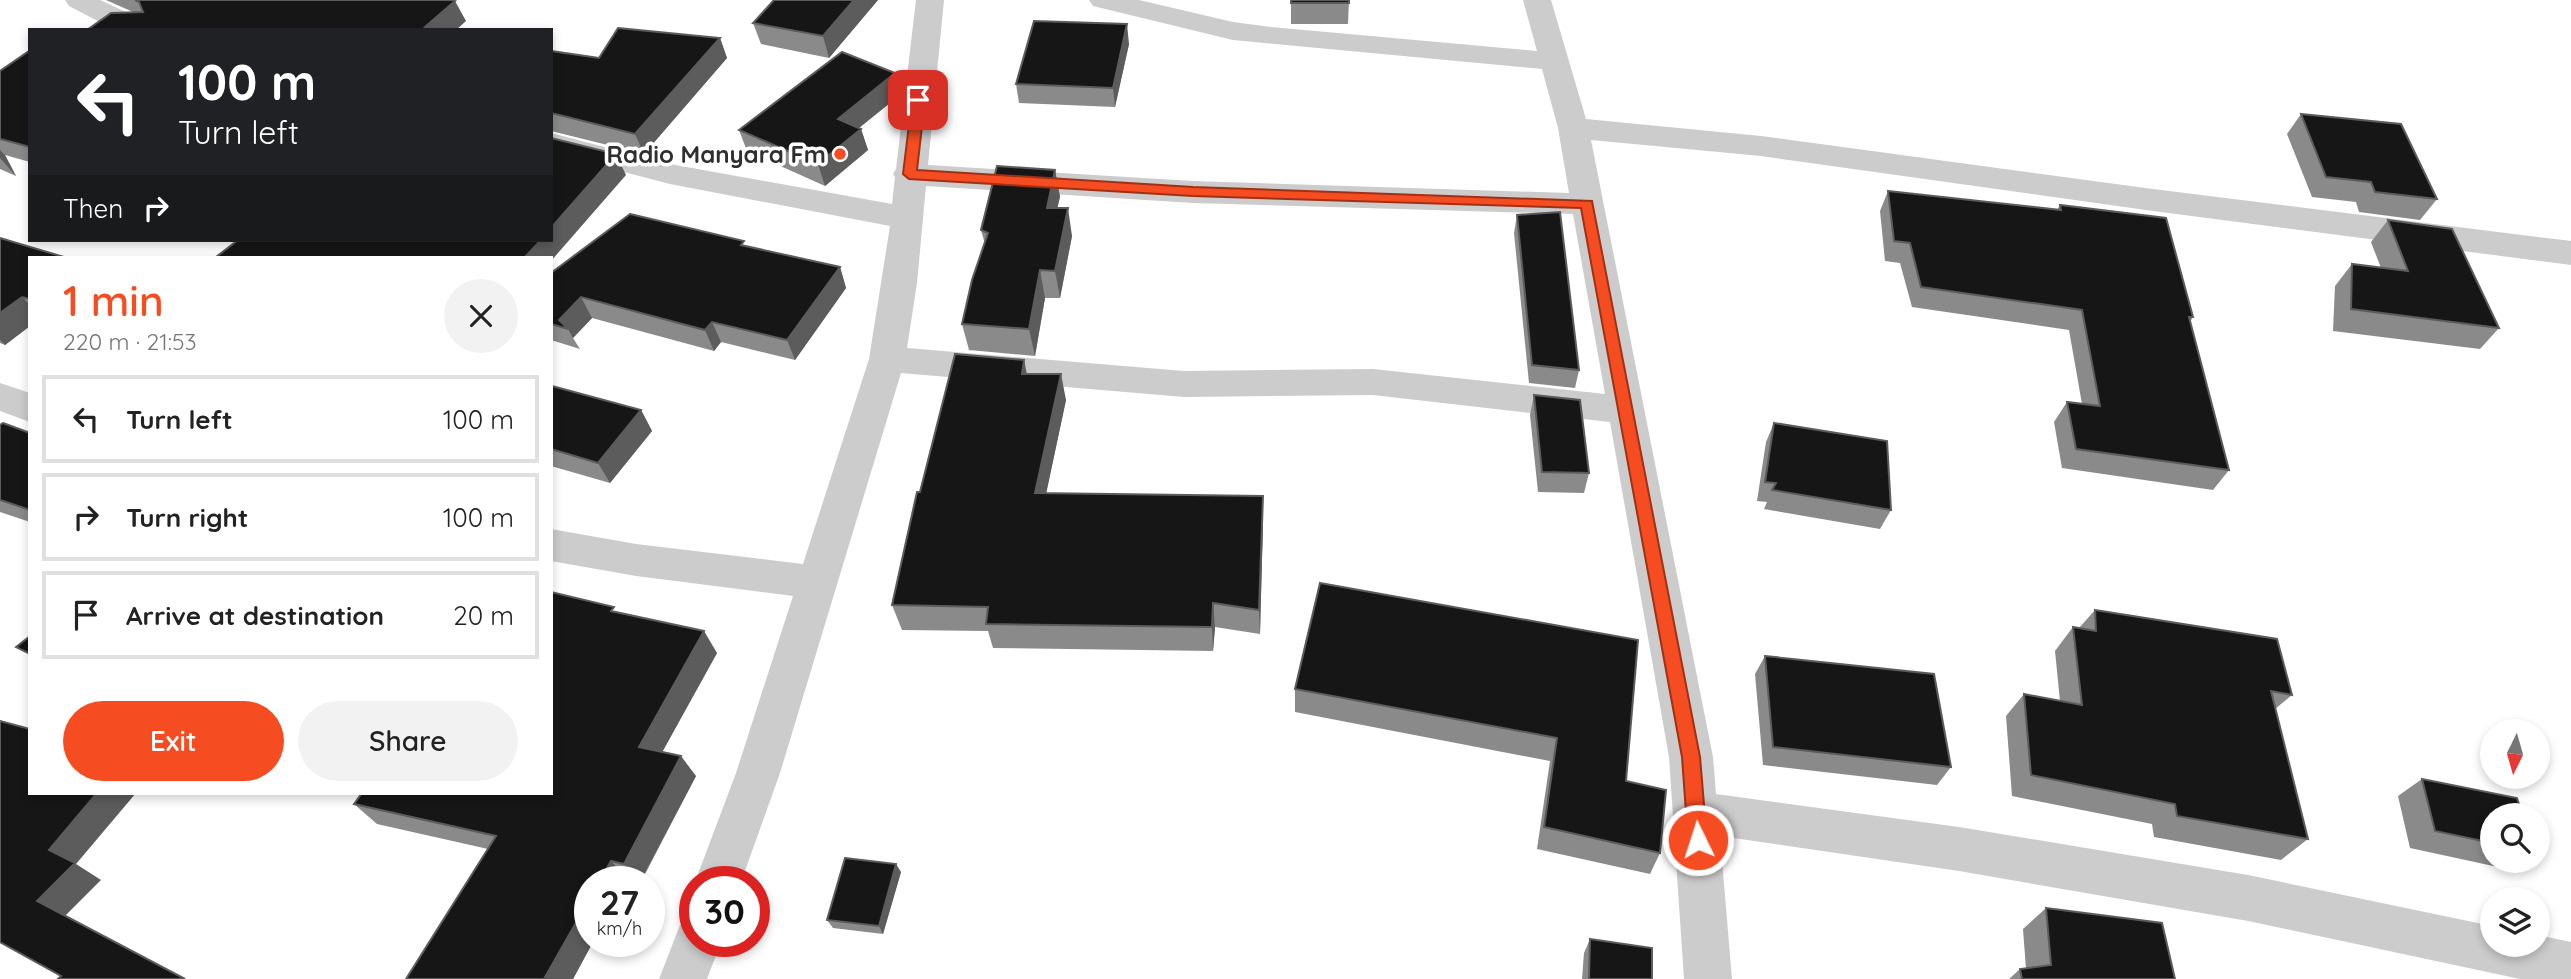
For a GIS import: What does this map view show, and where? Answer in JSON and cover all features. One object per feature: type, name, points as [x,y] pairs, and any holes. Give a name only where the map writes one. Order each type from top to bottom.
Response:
[{"type":"street","points":[[79,0],[111,18],[137,28]]},
{"type":"street","points":[[724,866],[758,773],[887,359],[900,283],[909,174],[930,0]]},
{"type":"street","points":[[1103,0],[1233,31],[1554,61]]},
{"type":"street","points":[[1537,0],[1573,128],[1691,757],[1708,979]]},
{"type":"street","points":[[1573,128],[1761,146],[2571,253]]},
{"type":"street","points":[[553,144],[670,174],[906,218]]},
{"type":"street","points":[[909,174],[1193,192],[1587,204]]},
{"type":"street","points":[[887,359],[1184,384],[1373,382],[1626,410]]},
{"type":"street","points":[[0,397],[28,407]]},
{"type":"street","points":[[553,545],[636,560],[816,582]]},
{"type":"street","points":[[1696,812],[1959,849],[2248,898],[2571,966]]},
{"type":"street","points":[[683,979],[691,957]]},
{"type":"building","points":[[135,0],[455,1],[425,27],[429,28],[90,28],[111,13],[143,12],[139,2]]},
{"type":"building","points":[[774,0],[854,0],[823,36],[753,23]]},
{"type":"building","points":[[1291,0],[1349,0],[1349,3],[1291,3]]},
{"type":"building","points":[[1034,21],[1127,24],[1113,88],[1016,84]]},
{"type":"building","points":[[618,28],[720,38],[635,134],[553,114],[553,51],[599,58]]},
{"type":"building","points":[[28,52],[28,146],[0,139],[0,71]]},
{"type":"building","points":[[842,52],[895,73],[838,119],[861,129],[818,164],[739,130]]},
{"type":"building","points":[[2301,114],[2401,124],[2437,199],[2375,192],[2371,182],[2326,177]]},
{"type":"building","points":[[553,138],[616,154],[553,226]]},
{"type":"building","points":[[997,166],[1055,170],[1047,208],[1068,208],[1055,271],[1040,270],[1029,329],[962,324],[972,280],[988,233],[981,230]]},
{"type":"building","points":[[1888,191],[2061,210],[2060,205],[2166,218],[2193,317],[2189,317],[2229,470],[2076,449],[2067,402],[2100,406],[2082,310],[1921,287],[1910,243],[1894,241]]},
{"type":"building","points":[[1560,212],[1579,370],[1532,365],[1517,215]]},
{"type":"building","points":[[630,214],[744,241],[741,245],[840,267],[787,340],[712,322],[705,330],[581,297],[559,320],[568,329],[553,325],[553,272]]},
{"type":"building","points":[[2388,220],[2452,229],[2499,328],[2351,309],[2352,264],[2408,271]]},
{"type":"building","points":[[0,238],[61,256],[28,256],[28,298],[22,297],[0,313]]},
{"type":"building","points":[[235,242],[539,242],[526,256],[217,256]]},
{"type":"building","points":[[955,354],[1024,360],[1022,374],[1061,374],[1035,493],[1263,496],[1259,610],[1213,603],[1212,627],[986,624],[988,607],[892,605],[917,492],[920,492]]},
{"type":"building","points":[[553,386],[641,410],[598,463],[553,450]]},
{"type":"building","points":[[1534,395],[1580,400],[1589,473],[1542,472]]},
{"type":"building","points":[[3,423],[28,432],[28,509],[0,500],[0,425]]},
{"type":"building","points":[[1774,423],[1887,441],[1891,510],[1772,490],[1776,483],[1765,482]]},
{"type":"building","points":[[1320,583],[1638,640],[1626,781],[1666,790],[1660,853],[1544,827],[1557,738],[1295,689]]},
{"type":"building","points":[[553,592],[614,607],[611,611],[704,631],[639,747],[681,756],[624,864],[611,861],[608,866],[574,866],[574,926],[544,979],[406,979],[496,836],[354,804],[361,795],[553,795]]},
{"type":"building","points":[[2095,610],[2277,639],[2292,695],[2271,691],[2308,839],[2177,816],[2175,804],[2031,775],[2024,694],[2082,705],[2073,627],[2096,631]]},
{"type":"building","points":[[28,638],[28,653],[16,647]]},
{"type":"building","points":[[1765,656],[1934,674],[1951,767],[1773,747]]},
{"type":"building","points":[[0,721],[28,728],[28,795],[95,795],[49,850],[75,863],[37,901],[185,979],[58,979],[61,976],[0,942]]},
{"type":"building","points":[[2422,779],[2517,798],[2519,803],[2480,803],[2480,840],[2435,831]]},
{"type":"building","points":[[845,858],[896,864],[879,926],[827,920]]},
{"type":"building","points":[[2046,908],[2162,923],[2175,979],[2022,979],[2020,969],[2051,965]]},
{"type":"building","points":[[1590,939],[1652,948],[1652,979],[1589,979]]},
{"type":"place","name":"Radio Manyara Fm","points":[[840,154]]},
{"type":"route","points":[[918,100],[909,174],[1193,192],[1587,204],[1691,757],[1698,840]]}]
